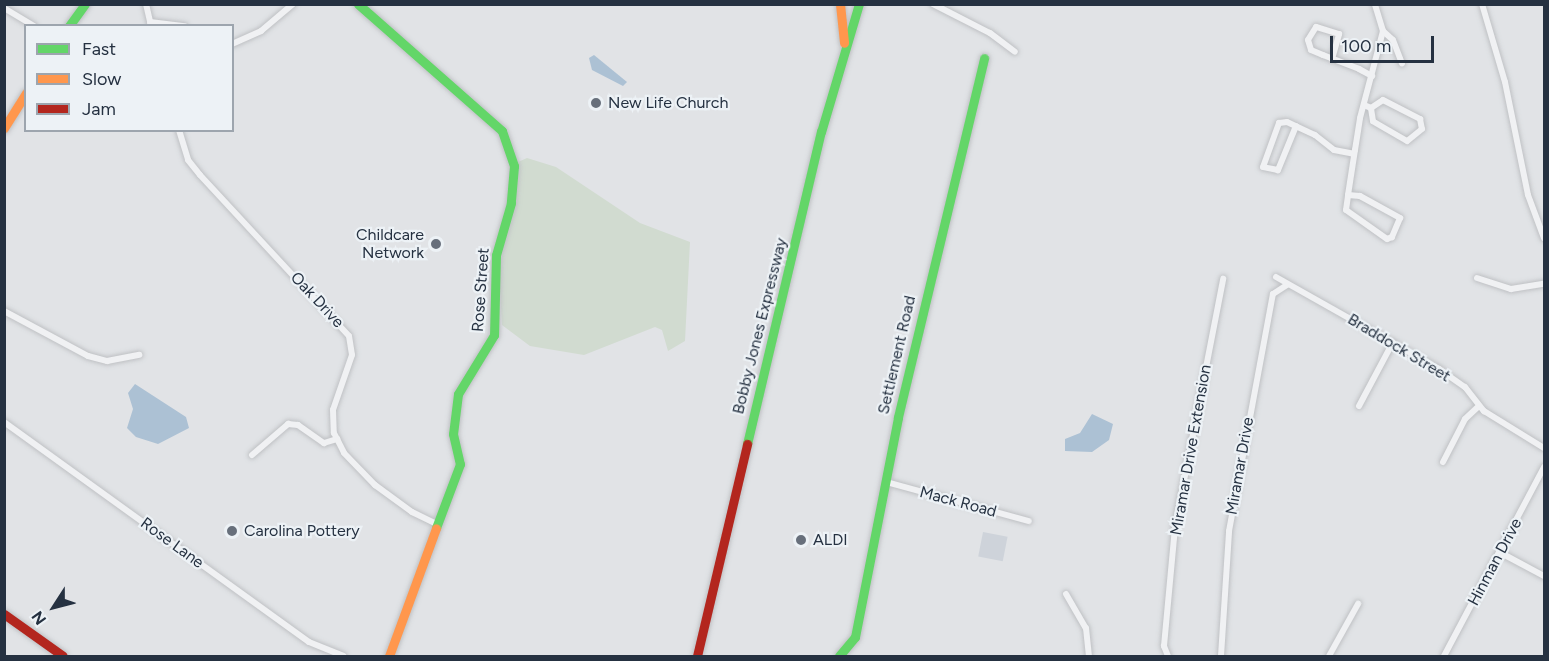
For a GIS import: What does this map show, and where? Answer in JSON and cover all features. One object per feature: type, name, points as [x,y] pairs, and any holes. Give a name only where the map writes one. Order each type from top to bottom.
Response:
[{"type":"street","points":[[70,24],[85,4]]},
{"type":"street","points":[[146,4],[150,24]]},
{"type":"street","points":[[234,43],[261,31],[293,4]]},
{"type":"street","name":"Rose Street","points":[[358,4],[502,131],[514,166],[511,203],[496,255],[494,335],[458,394],[453,434],[461,458],[440,525],[388,657]]},
{"type":"street","points":[[840,4],[845,49]]},
{"type":"street","name":"Bobby Jones Expressway","points":[[697,657],[821,132],[859,4]]},
{"type":"street","points":[[933,4],[990,33],[1015,52]]},
{"type":"street","points":[[1348,195],[1360,196],[1400,218],[1400,225],[1387,239],[1348,214],[1348,195],[1354,154],[1368,107],[1372,76],[1383,31],[1375,4]]},
{"type":"street","points":[[1482,4],[1516,135],[1528,195],[1545,238]]},
{"type":"street","points":[[4,8],[31,24]]},
{"type":"street","points":[[1332,59],[1339,34],[1316,27],[1308,46],[1332,59],[1372,76]]},
{"type":"street","points":[[1383,31],[1393,40],[1402,63]]},
{"type":"street","name":"Settlement Road","points":[[839,657],[855,637],[952,176],[984,58]]},
{"type":"street","points":[[4,128],[24,96]]},
{"type":"street","points":[[1383,100],[1391,103],[1420,119],[1422,129],[1407,141],[1373,121],[1368,107],[1383,100]]},
{"type":"street","points":[[1296,126],[1278,170],[1263,167],[1278,123],[1296,126],[1334,150],[1354,154]]},
{"type":"street","name":"Oak Drive","points":[[180,132],[188,159],[200,175],[349,336],[352,355],[333,410],[337,439]]},
{"type":"street","name":"Braddock Street","points":[[1276,277],[1393,342],[1465,387],[1479,406],[1545,448]]},
{"type":"street","points":[[1478,278],[1510,289],[1545,284]]},
{"type":"street","name":"Miramar Drive Extension","points":[[1168,657],[1164,646],[1175,527],[1223,279]]},
{"type":"street","name":"Miramar Drive","points":[[1221,657],[1224,577],[1244,446],[1273,294],[1287,285]]},
{"type":"street","points":[[4,311],[88,356],[107,361],[139,355]]},
{"type":"street","points":[[1359,406],[1393,342]]},
{"type":"street","points":[[1443,462],[1465,419],[1479,406]]},
{"type":"street","name":"Rose Lane","points":[[4,422],[309,642],[343,657]]},
{"type":"street","points":[[252,455],[288,424],[297,425],[324,444],[337,439],[375,485],[412,512],[440,525]]},
{"type":"street","name":"Hinman Drive","points":[[1444,657],[1545,467]]},
{"type":"street","name":"Mack Road","points":[[886,482],[1029,521]]},
{"type":"street","points":[[1501,553],[1545,576]]},
{"type":"street","points":[[1066,594],[1086,628],[1089,657]]},
{"type":"street","points":[[1329,657],[1358,604]]},
{"type":"street","points":[[4,615],[63,657]]},
{"type":"shaded area","points":[[527,158],[556,167],[640,223],[690,242],[685,341],[668,351],[662,330],[655,327],[584,355],[530,346],[502,325],[499,272],[516,163]]},
{"type":"shaded area","points":[[983,532],[1008,537],[1003,561],[978,557]]},
{"type":"water","points":[[594,55],[627,82],[623,86],[592,70],[589,58]]},
{"type":"water","points":[[135,384],[186,417],[189,428],[158,444],[136,437],[127,428],[133,409],[128,393]]},
{"type":"water","points":[[1092,414],[1113,424],[1109,440],[1092,452],[1065,451],[1065,439],[1080,433]]},
{"type":"traffic: fast","points":[[70,24],[85,4]]},
{"type":"traffic: fast","points":[[358,4],[502,131],[514,166],[511,203],[496,255],[494,335],[458,394],[453,434],[460,464],[436,528]]},
{"type":"traffic: fast","points":[[747,444],[821,132],[859,4]]},
{"type":"traffic: fast","points":[[839,656],[855,637],[898,417],[984,58]]},
{"type":"traffic: slow","points":[[840,4],[844,43]]},
{"type":"traffic: slow","points":[[4,128],[24,96]]},
{"type":"traffic: slow","points":[[389,656],[436,528]]},
{"type":"traffic: jam","points":[[697,656],[747,444]]},
{"type":"traffic: jam","points":[[4,614],[63,656]]},
{"type":"place","name":"New Life Church","points":[[596,103]]},
{"type":"place","name":"Childcare Network","points":[[436,244]]},
{"type":"place","name":"Carolina Pottery","points":[[232,531]]},
{"type":"place","name":"ALDI","points":[[801,540]]}]
